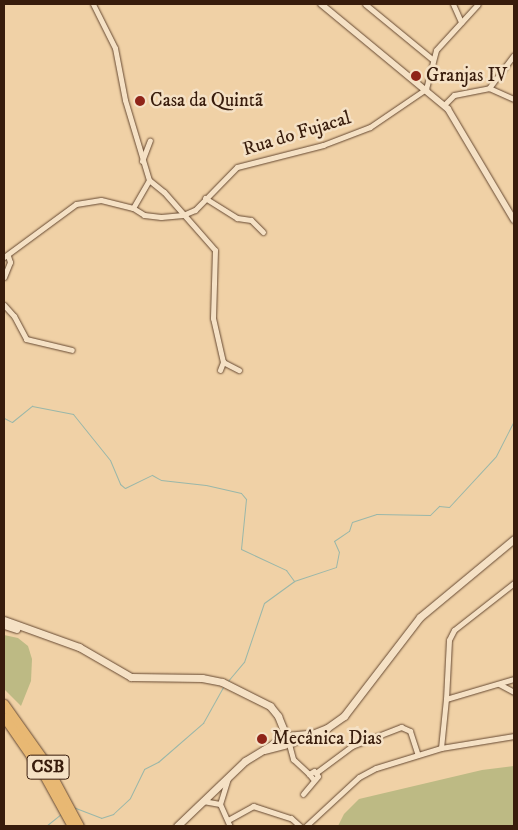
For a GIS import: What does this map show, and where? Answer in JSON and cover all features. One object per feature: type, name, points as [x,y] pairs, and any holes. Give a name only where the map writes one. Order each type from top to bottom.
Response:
[{"type":"highway","name":"CSB","points":[[4,704],[6,715],[44,775],[72,826]]},
{"type":"highway","name":"CSB","points":[[6,715],[48,766],[80,826]]},
{"type":"main road","points":[[254,754],[285,741],[327,728],[344,716],[420,616],[514,539]]},
{"type":"main road","points":[[4,620],[79,647],[130,677],[202,678],[222,682],[270,706],[285,741]]},
{"type":"main road","points":[[4,625],[53,638]]},
{"type":"main road","points":[[280,727],[297,734],[310,734]]},
{"type":"main road","points":[[176,826],[254,754],[272,742],[280,727]]},
{"type":"main road","points":[[272,742],[285,741],[297,734]]},
{"type":"street","points":[[93,4],[115,48],[125,100],[136,131],[142,161],[149,180],[164,192],[215,250],[213,318],[223,362],[220,370]]},
{"type":"street","points":[[321,4],[444,105],[514,220]]},
{"type":"street","points":[[365,4],[432,59]]},
{"type":"street","points":[[452,4],[461,22]]},
{"type":"street","points":[[426,89],[432,59],[478,4]]},
{"type":"street","points":[[489,88],[514,55]]},
{"type":"street","points":[[444,105],[454,95],[489,88],[514,99]]},
{"type":"street","name":"Rua do Fujacal","points":[[183,215],[195,210],[236,167],[323,145],[357,132],[426,89]]},
{"type":"street","points":[[142,161],[150,140]]},
{"type":"street","points":[[133,208],[149,180]]},
{"type":"street","points":[[205,198],[237,218],[251,220],[263,232]]},
{"type":"street","points":[[4,277],[10,265],[6,256],[40,228],[76,204],[100,200],[133,208],[144,215],[161,217],[183,215]]},
{"type":"street","points":[[4,305],[14,316],[26,339],[72,350]]},
{"type":"street","points":[[223,362],[239,370]]},
{"type":"street","points":[[441,748],[449,640],[454,630],[514,583]]},
{"type":"street","points":[[446,699],[514,679]]},
{"type":"street","points":[[499,684],[514,692]]},
{"type":"street","points":[[310,774],[317,772],[352,746],[401,726],[410,730],[418,755]]},
{"type":"street","points":[[306,826],[359,777],[376,768],[441,748],[514,736]]},
{"type":"street","points":[[285,741],[293,759],[313,779]]},
{"type":"street","points":[[303,794],[313,779],[318,776],[317,772]]},
{"type":"street","points":[[228,778],[220,804],[229,823],[253,806],[292,818],[300,826]]},
{"type":"street","points":[[203,801],[220,804]]},
{"type":"shaded area","points":[[4,635],[18,638],[28,646],[32,659],[31,681],[21,706],[4,689]]},
{"type":"shaded area","points":[[514,766],[514,826],[338,826],[344,814],[359,799],[482,770]]},
{"type":"waterway","points":[[4,418],[12,422],[32,406],[73,414],[110,460],[120,484],[125,488],[152,475],[161,480],[206,485],[241,493],[246,499],[241,549],[286,570],[294,581]]},
{"type":"waterway","points":[[227,682],[244,662],[264,603],[294,581],[336,567],[339,552],[334,541],[349,531],[352,522],[376,514],[430,515],[439,506],[449,507],[496,456],[514,421]]},
{"type":"waterway","points":[[73,807],[101,818],[113,814],[130,798],[144,769],[158,762],[203,723],[223,687]]},
{"type":"waterway","points":[[46,826],[61,814]]},
{"type":"place","name":"Granjas IV","points":[[416,76]]},
{"type":"place","name":"Casa da Quintã","points":[[140,101]]},
{"type":"place","name":"Mecânica Dias","points":[[262,739]]}]
